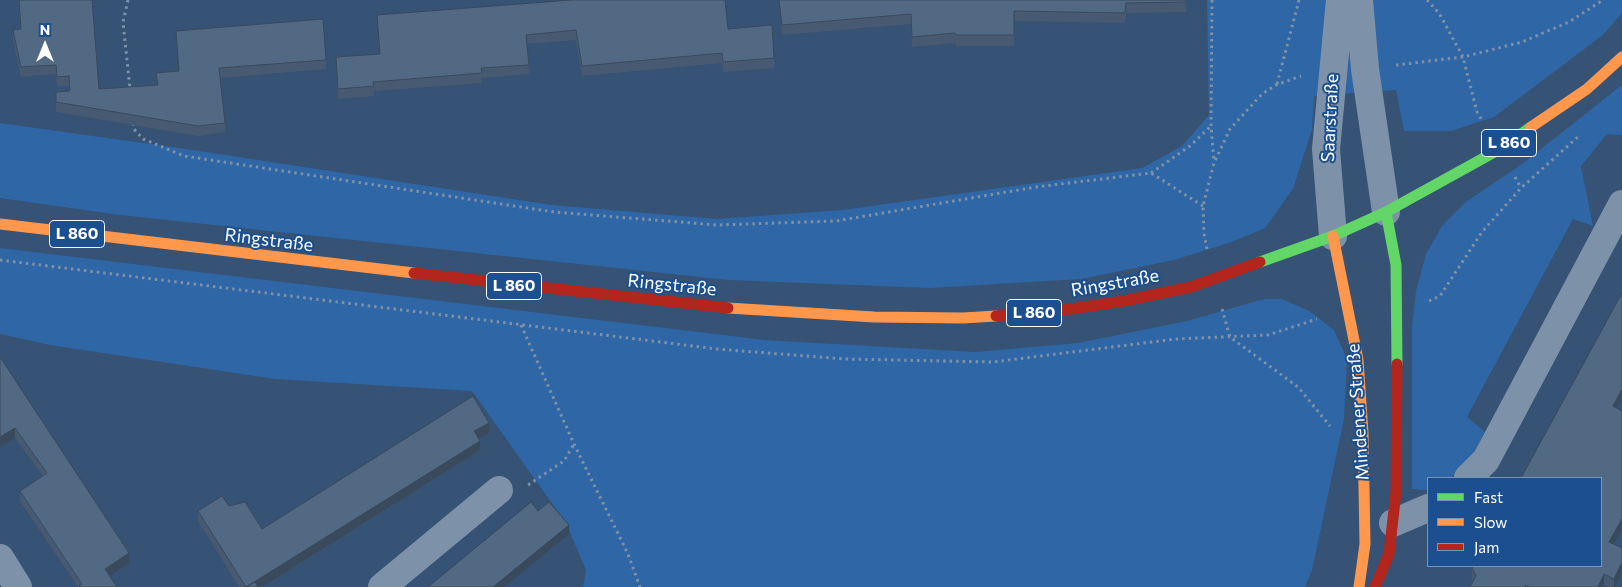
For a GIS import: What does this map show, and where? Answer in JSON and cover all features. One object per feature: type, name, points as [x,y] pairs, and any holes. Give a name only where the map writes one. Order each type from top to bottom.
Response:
[{"type":"main road","name":"L 860","points":[[1333,236],[1386,212],[1511,142],[1587,89],[1622,57]]},
{"type":"main road","name":"Mindener Straße","points":[[1375,587],[1389,554],[1396,492],[1398,306],[1396,265],[1386,212]]},
{"type":"main road","name":"Ringstraße","points":[[0,224],[164,246],[711,307],[874,317],[963,318],[1044,313],[1124,301],[1191,287],[1333,236]]},
{"type":"main road","name":"Mindener Straße","points":[[1333,236],[1358,360],[1363,434],[1365,544],[1359,587]]},
{"type":"street","name":"Saarstraße","points":[[1333,236],[1326,149],[1340,0]]},
{"type":"street","name":"Saarstraße","points":[[1359,0],[1365,69],[1386,212]]},
{"type":"street","points":[[1469,477],[1486,460],[1622,204]]},
{"type":"street","points":[[382,587],[499,490]]},
{"type":"street","points":[[1392,523],[1427,508]]},
{"type":"street","points":[[0,558],[18,587]]},
{"type":"path","points":[[128,0],[123,22],[130,90]]},
{"type":"path","points":[[1212,0],[1211,126],[1214,163]]},
{"type":"path","points":[[1276,85],[1299,0]]},
{"type":"path","points":[[1427,0],[1439,13],[1463,57]]},
{"type":"path","points":[[1365,69],[1463,57],[1522,42],[1569,22],[1603,0]]},
{"type":"path","points":[[133,119],[134,129],[143,139],[184,156],[554,212],[717,224],[836,221],[1036,187],[1151,173],[1190,146],[1211,126]]},
{"type":"path","points":[[1398,306],[1426,302],[1440,296],[1482,232],[1521,188],[1586,130]]},
{"type":"path","points":[[1151,173],[1203,206]]},
{"type":"path","points":[[0,260],[717,349],[845,360],[992,362],[1176,339],[1268,335],[1314,320],[1349,313]]},
{"type":"path","points":[[521,325],[574,444],[628,554],[640,587]]},
{"type":"path","points":[[499,490],[525,487],[564,461],[574,444]]},
{"type":"shaded area","points":[[1207,0],[1622,0],[1622,13],[1603,35],[1494,117],[1451,131],[1404,131],[1396,90],[1314,96],[1312,129],[1293,189],[1265,228],[1229,243],[1174,260],[1081,279],[930,288],[728,280],[120,215],[0,198],[0,123],[186,149],[552,205],[717,219],[843,210],[1142,168],[1182,146],[1209,115]]},
{"type":"shaded area","points":[[1622,85],[1622,135],[1607,134],[1581,166],[1593,226],[1573,219],[1467,417],[1485,432],[1469,464],[1451,477],[1427,477],[1427,490],[1412,489],[1412,326],[1416,291],[1426,254],[1442,226],[1467,201],[1522,164]]},
{"type":"shaded area","points":[[0,248],[765,340],[975,352],[1078,343],[1187,321],[1264,299],[1282,299],[1311,312],[1334,330],[1347,359],[1344,419],[1312,570],[1305,587],[583,587],[586,570],[566,523],[472,391],[275,379],[50,345],[0,334]]},
{"type":"building","points":[[19,0],[92,0],[99,89],[158,85],[156,73],[179,71],[176,31],[323,19],[326,60],[219,68],[225,123],[198,126],[56,102],[56,92],[70,91],[69,76],[57,77],[56,65],[21,67],[13,30],[21,29]]},
{"type":"building","points":[[571,0],[725,0],[728,29],[772,25],[774,58],[723,62],[722,53],[582,66],[576,30],[526,35],[529,65],[481,68],[482,73],[373,82],[374,86],[338,89],[336,57],[380,54],[377,15]]},
{"type":"building","points":[[779,0],[1186,0],[1186,2],[1126,3],[1125,13],[1014,11],[1014,35],[956,35],[955,33],[912,37],[911,14],[782,25]]},
{"type":"building","points":[[1622,293],[1622,389],[1613,406],[1622,411],[1622,519],[1609,542],[1622,548],[1622,562],[1614,579],[1604,574],[1598,587],[1529,587],[1526,585],[1525,587],[1470,587],[1476,576],[1472,567],[1602,567],[1602,477],[1522,477]]},
{"type":"building","points":[[0,357],[129,553],[105,569],[117,587],[80,587],[82,584],[20,491],[47,473],[15,428],[0,437]]},
{"type":"building","points":[[473,396],[489,423],[474,431],[480,441],[246,587],[198,511],[222,496],[229,506],[245,502],[262,529]]},
{"type":"building","points":[[531,502],[538,511],[549,502],[569,525],[493,587],[428,587]]},
{"type":"building","points":[[255,582],[258,587],[246,587]]},
{"type":"traffic: fast","points":[[1260,262],[1333,236],[1386,212],[1500,149],[1531,127]]},
{"type":"traffic: fast","points":[[1386,212],[1396,265],[1397,364]]},
{"type":"traffic: slow","points":[[1531,127],[1587,89],[1622,57]]},
{"type":"traffic: slow","points":[[0,224],[414,273]]},
{"type":"traffic: slow","points":[[1333,236],[1358,360],[1363,433],[1365,544],[1359,587]]},
{"type":"traffic: slow","points":[[728,308],[874,317],[963,318],[996,316]]},
{"type":"traffic: jam","points":[[996,316],[1044,313],[1124,301],[1191,287],[1260,262]]},
{"type":"traffic: jam","points":[[414,273],[728,308]]},
{"type":"traffic: jam","points":[[1375,587],[1389,554],[1396,492],[1397,364]]}]
